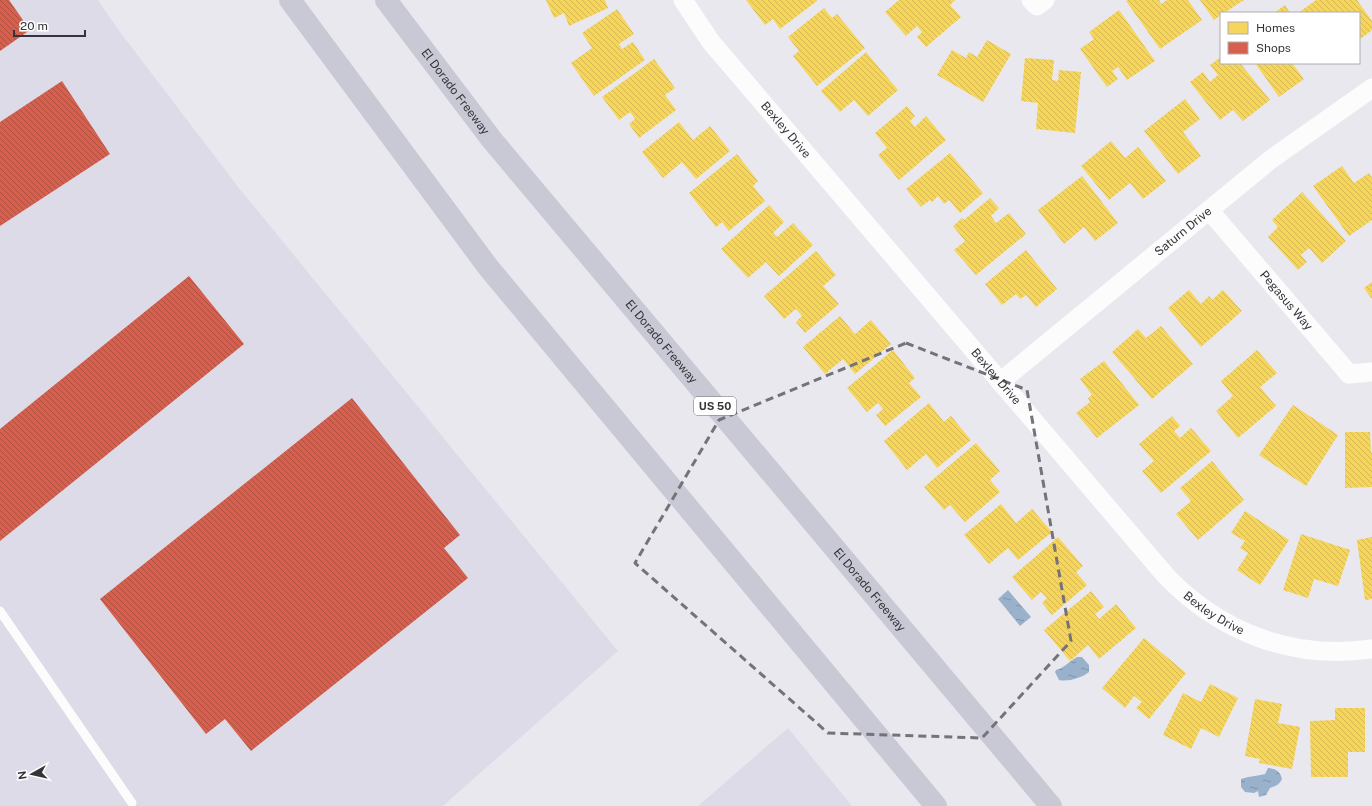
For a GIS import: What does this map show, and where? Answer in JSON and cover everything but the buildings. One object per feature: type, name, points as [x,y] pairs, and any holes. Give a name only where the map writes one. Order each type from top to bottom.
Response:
[{"type":"highway","points":[[290,0],[488,267],[936,806]]},
{"type":"highway","name":"El Dorado Freeway","points":[[386,0],[492,140],[1051,806]]},
{"type":"street","name":"Bexley Drive","points":[[683,0],[711,42],[1166,576],[1186,596],[1209,613],[1233,627],[1258,638],[1286,646],[1342,652],[1372,649]]},
{"type":"street","points":[[1031,0],[1037,6],[1045,0]]},
{"type":"street","name":"Saturn Drive","points":[[1000,382],[1270,160],[1372,88]]},
{"type":"street","name":"Pegasus Way","points":[[1209,210],[1348,374],[1372,372]]},
{"type":"lane","points":[[0,611],[132,803]]},
{"type":"highlighted area","points":[[906,343],[1027,390],[1071,641],[982,738],[828,733],[635,563],[719,420]]},
{"type":"shaded area","points":[[0,0],[98,0],[117,28],[239,188],[618,651],[443,806],[0,806]]},
{"type":"shaded area","points":[[788,728],[852,806],[698,806]]},
{"type":"water","points":[[1008,590],[1031,617],[1020,626],[998,599]]},
{"type":"water","points":[[1077,657],[1082,657],[1089,665],[1089,672],[1075,679],[1059,680],[1055,672],[1056,670]]},
{"type":"water","points":[[1268,768],[1279,772],[1282,779],[1278,784],[1270,788],[1266,795],[1259,797],[1258,791],[1254,793],[1245,792],[1241,787],[1241,779],[1265,774]]}]
